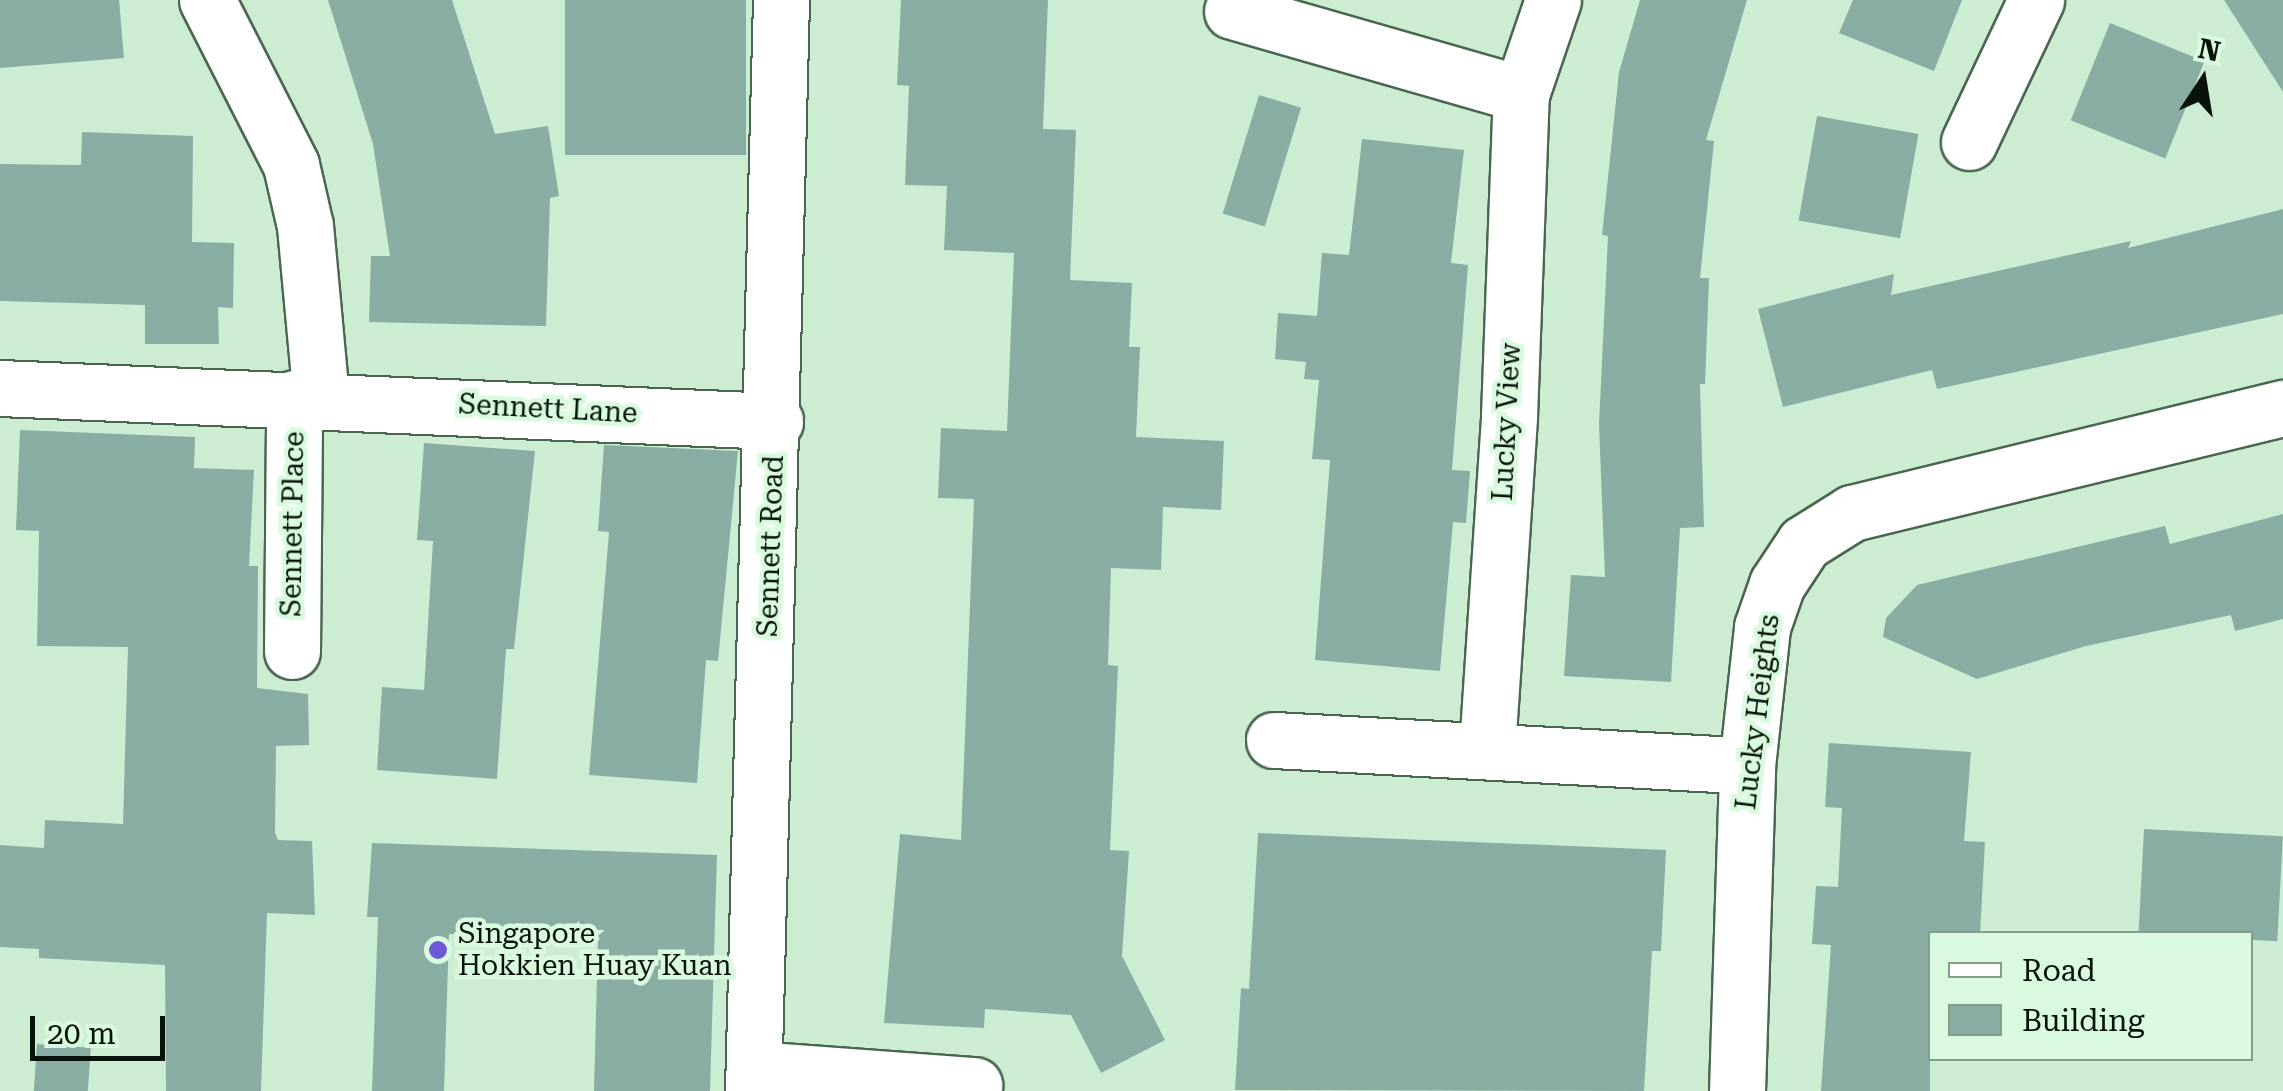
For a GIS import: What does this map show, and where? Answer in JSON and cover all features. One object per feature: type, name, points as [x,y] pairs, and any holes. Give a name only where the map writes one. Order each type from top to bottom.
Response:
[{"type":"street","points":[[206,0],[291,164],[304,226],[307,398]]},
{"type":"street","name":"Sennett Road","points":[[754,1080],[774,421],[781,0]]},
{"type":"street","name":"Lucky View","points":[[1487,749],[1521,94],[1553,0]]},
{"type":"street","points":[[1969,142],[2036,0]]},
{"type":"street","points":[[1232,11],[1521,94]]},
{"type":"street","name":"Sennett Lane","points":[[0,388],[307,398],[774,421]]},
{"type":"street","name":"Sennett Place","points":[[292,651],[307,398]]},
{"type":"street","name":"Lucky Heights","points":[[1737,1091],[1747,766],[1762,627],[1777,584],[1804,544],[1852,513],[2283,408]]},
{"type":"street","points":[[1274,740],[1747,766]]},
{"type":"street","points":[[754,1080],[974,1085]]},
{"type":"building","points":[[0,0],[119,0],[124,58],[0,68]]},
{"type":"building","points":[[328,0],[452,0],[495,134],[548,126],[559,196],[550,198],[546,326],[369,322],[371,256],[390,256],[373,144]]},
{"type":"building","points":[[565,0],[746,0],[746,155],[565,155]]},
{"type":"building","points":[[901,0],[1048,0],[1043,129],[1076,130],[1070,280],[1132,283],[1129,347],[1140,347],[1136,437],[1224,441],[1221,510],[1163,507],[1161,570],[1111,568],[1108,665],[1118,666],[1110,850],[1129,851],[1122,956],[1165,1040],[1101,1073],[1071,1015],[985,1009],[984,1028],[884,1023],[900,834],[961,840],[974,499],[938,498],[941,428],[1007,431],[1014,253],[944,250],[947,186],[905,185],[909,86],[897,85]]},
{"type":"building","points":[[1640,0],[1747,0],[1706,140],[1714,141],[1700,278],[1709,278],[1705,384],[1700,384],[1704,527],[1680,528],[1671,682],[1564,676],[1571,575],[1605,577],[1599,424],[1608,236],[1602,235],[1619,72]]},
{"type":"building","points":[[1853,0],[1962,0],[1934,71],[1839,33]]},
{"type":"building","points":[[2224,0],[2283,0],[2283,92]]},
{"type":"building","points":[[2110,23],[2205,61],[2165,159],[2071,120]]},
{"type":"building","points":[[1259,95],[1301,108],[1265,226],[1223,214]]},
{"type":"building","points":[[1817,116],[1918,134],[1900,238],[1799,220]]},
{"type":"building","points":[[82,132],[193,136],[192,242],[234,243],[233,308],[218,307],[219,344],[145,344],[145,305],[0,301],[0,164],[81,165]]},
{"type":"building","points":[[1362,139],[1464,150],[1451,263],[1468,265],[1452,470],[1470,471],[1466,523],[1453,522],[1440,671],[1315,660],[1330,460],[1312,459],[1319,380],[1304,379],[1306,362],[1275,359],[1278,313],[1317,316],[1322,253],[1349,255]]},
{"type":"building","points":[[2283,209],[2283,314],[1937,389],[1932,370],[1783,407],[1758,309],[1894,274],[1891,295],[2131,241],[2128,248]]},
{"type":"building","points":[[20,430],[195,437],[194,468],[254,470],[249,566],[258,566],[257,688],[308,694],[309,745],[276,746],[275,833],[278,840],[312,841],[315,915],[267,913],[261,1091],[166,1091],[165,965],[39,958],[39,949],[0,947],[0,845],[44,848],[45,820],[123,824],[128,647],[37,646],[39,531],[16,530]]},
{"type":"building","points":[[424,443],[535,451],[514,649],[506,649],[497,779],[377,770],[382,687],[424,690],[433,541],[417,540]]},
{"type":"building","points":[[604,445],[738,451],[718,661],[706,660],[697,783],[589,775],[609,532],[598,531]]},
{"type":"building","points":[[2283,514],[2283,619],[2235,631],[2231,615],[2086,646],[1977,679],[1883,637],[1886,618],[1917,585],[2165,526],[2170,544]]},
{"type":"building","points":[[1829,743],[1971,752],[1964,841],[1985,842],[1980,931],[1928,931],[1930,1091],[1821,1091],[1831,945],[1812,944],[1816,886],[1838,887],[1842,808],[1825,807]]},
{"type":"building","points":[[2144,829],[2283,836],[2277,941],[2253,940],[2253,931],[2139,931]]},
{"type":"building","points":[[1258,833],[1666,850],[1661,951],[1652,951],[1644,1091],[1235,1090],[1241,988],[1249,989]]},
{"type":"building","points":[[372,843],[717,855],[710,1091],[594,1091],[598,939],[449,934],[444,1091],[372,1091],[378,917],[367,917]]},
{"type":"building","points":[[37,1044],[91,1048],[88,1091],[34,1091]]},
{"type":"place","name":"Singapore Hokkien Huay Kuan","points":[[438,950]]}]
